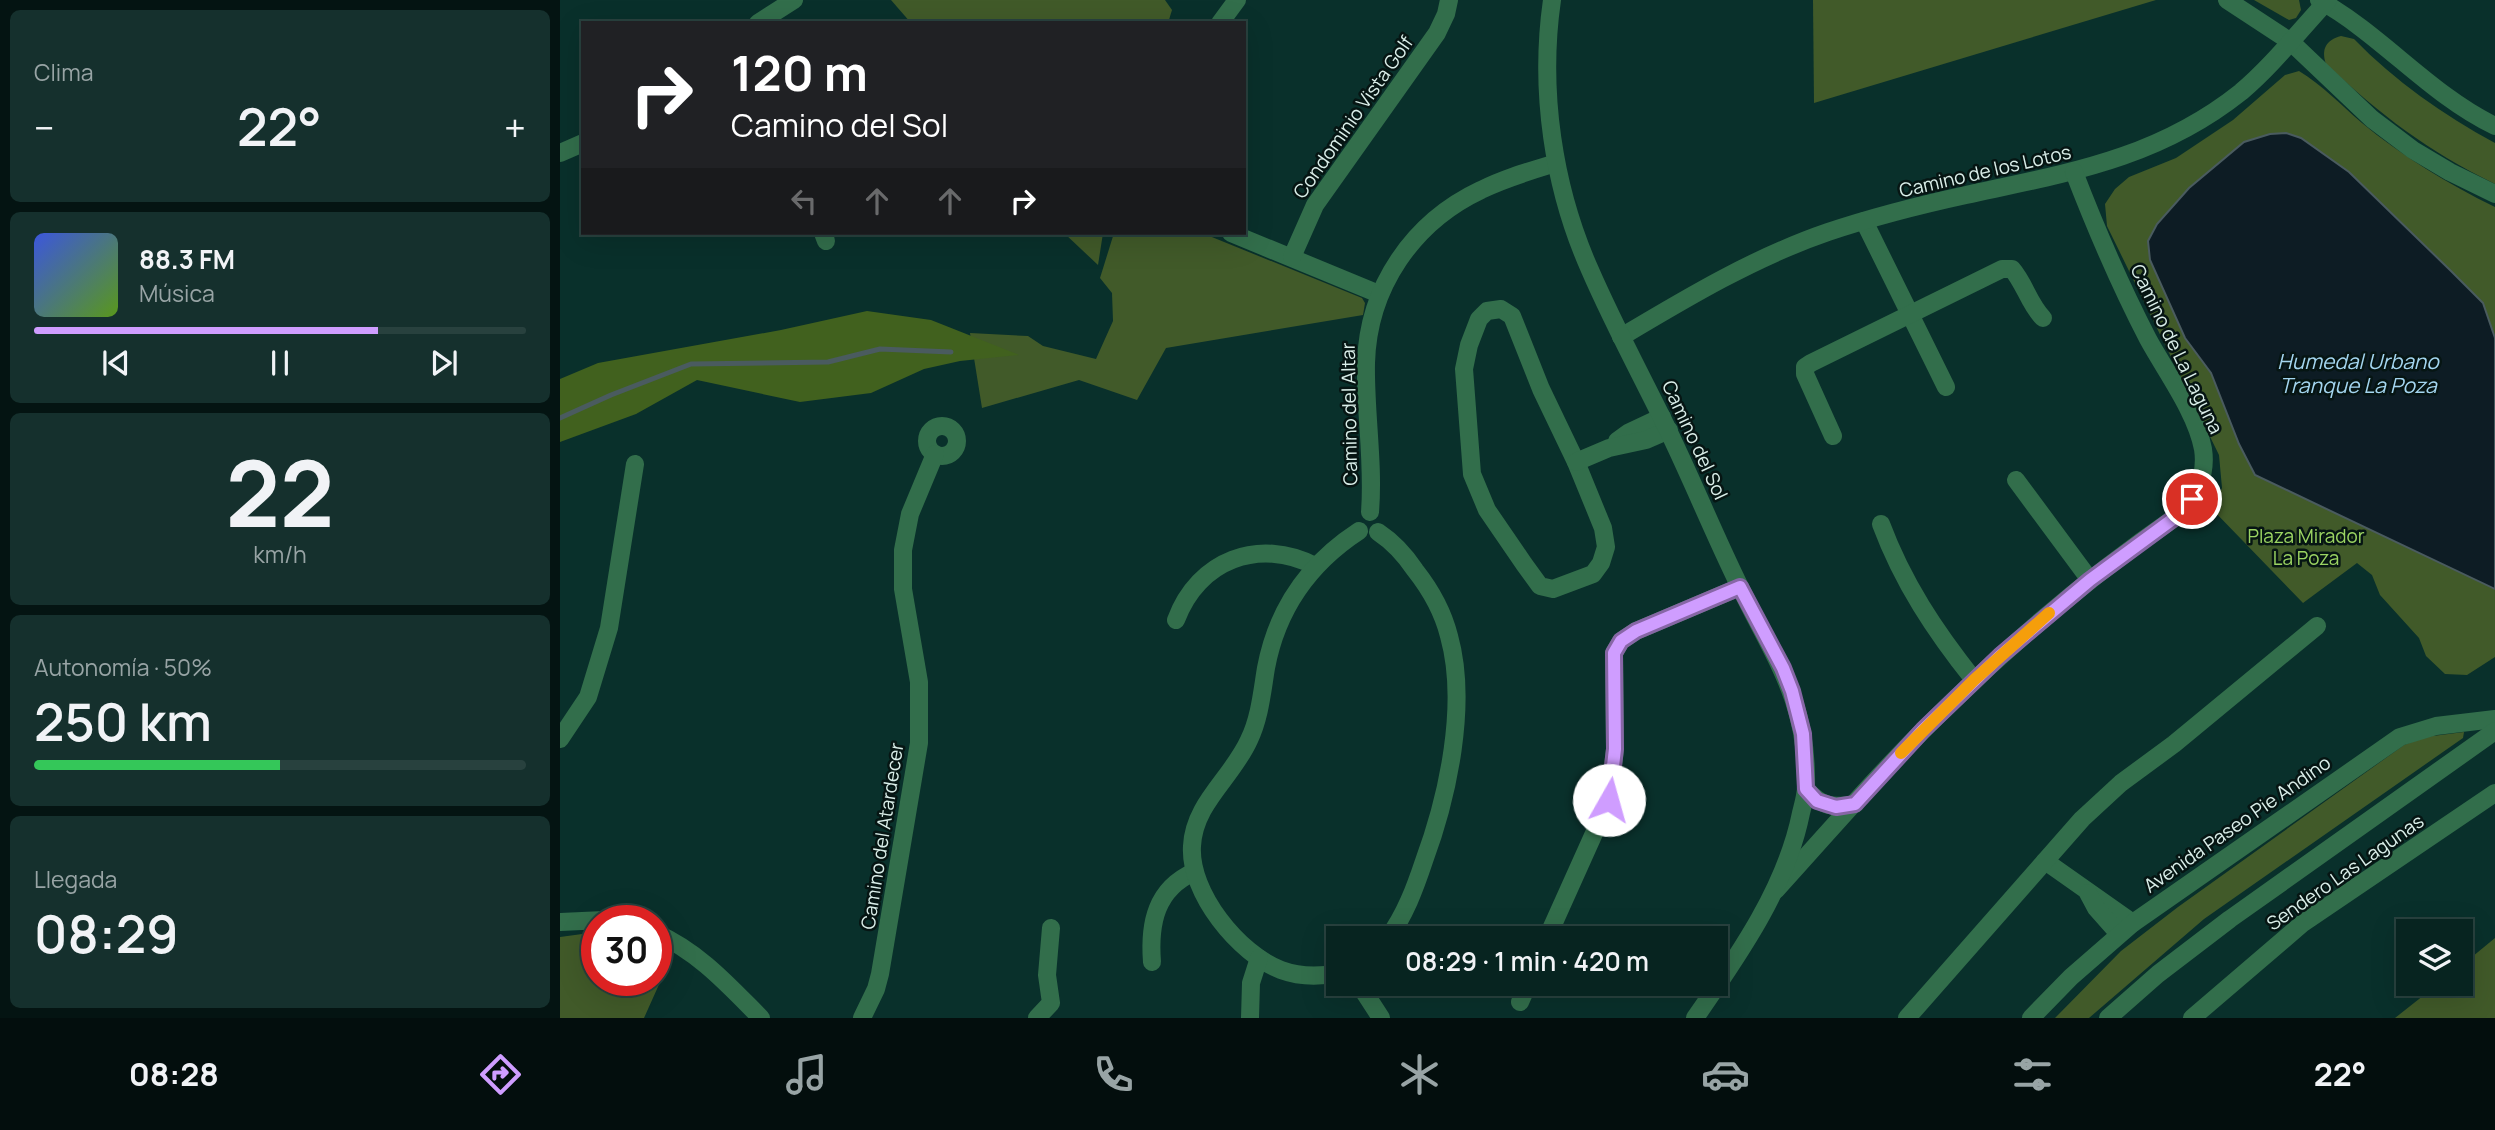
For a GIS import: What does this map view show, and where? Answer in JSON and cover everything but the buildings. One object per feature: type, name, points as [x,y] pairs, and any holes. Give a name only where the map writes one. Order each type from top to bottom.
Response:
[{"type":"street","points":[[761,21],[794,0]]},
{"type":"street","points":[[1221,21],[1237,0]]},
{"type":"street","name":"Condominio Vista Golf","points":[[1292,257],[1315,205],[1437,33],[1449,0]]},
{"type":"street","name":"Camino del Sol","points":[[1552,0],[1548,42],[1548,97],[1556,163],[1581,247],[1740,587],[1783,668],[1803,734],[1806,789],[1799,824],[1776,891]]},
{"type":"street","points":[[2227,0],[2291,41],[2372,119],[2413,150],[2495,194]]},
{"type":"street","points":[[2324,1],[2450,100],[2495,126]]},
{"type":"street","name":"Camino de los Lotos","points":[[1621,337],[1740,269],[1794,245],[1864,221],[1964,195],[2074,172],[2131,154],[2158,142],[2204,117],[2242,91],[2291,41],[2324,1]]},
{"type":"street","points":[[560,153],[581,144]]},
{"type":"street","name":"Camino del Altar","points":[[1370,512],[1372,462],[1366,364],[1371,317],[1379,294],[1402,254],[1415,238],[1443,213],[1481,190],[1556,163]]},
{"type":"street","name":"Camino de La Laguna","points":[[1695,1018],[1776,891],[1923,730],[1974,680],[2090,580],[2185,508],[2198,488],[2204,464],[2200,439],[2190,414],[2147,337],[2087,207],[2074,172]]},
{"type":"street","points":[[1864,221],[1946,387]]},
{"type":"street","points":[[1236,235],[1379,294]]},
{"type":"street","points":[[1833,436],[1805,374],[1805,367],[2002,269],[2012,269],[2018,275],[2034,309],[2043,318]]},
{"type":"street","points":[[1501,309],[1512,316],[1541,390],[1576,462],[1603,528],[1606,547],[1601,563],[1593,575],[1553,589],[1540,586],[1487,510],[1472,474],[1464,369],[1469,345],[1479,319],[1486,311],[1501,309]]},
{"type":"street","points":[[1576,462],[1609,448],[1646,440],[1665,424]]},
{"type":"street","name":"Camino del Atardecer","points":[[862,1018],[870,1004],[880,974],[918,763],[919,681],[904,599],[902,556],[910,514],[935,454]]},
{"type":"street","points":[[560,739],[588,697],[609,628],[635,464]]},
{"type":"street","points":[[2016,480],[2090,580]]},
{"type":"street","points":[[1370,512],[1379,517],[1381,525],[1378,532],[1370,536],[1359,531],[1358,518],[1370,512]]},
{"type":"street","points":[[1881,524],[1911,593],[1974,680]]},
{"type":"street","points":[[1326,974],[1302,976],[1278,969],[1259,958],[1222,922],[1206,899],[1194,872],[1192,845],[1197,821],[1207,800],[1233,768],[1249,741],[1258,717],[1274,635],[1290,599],[1315,566],[1359,531]]},
{"type":"street","points":[[1378,532],[1392,542],[1411,564],[1437,604],[1450,636],[1455,688],[1454,739],[1440,814],[1408,903],[1395,926]]},
{"type":"street","points":[[1176,620],[1183,604],[1199,584],[1235,558],[1268,552],[1290,555],[1315,566]]},
{"type":"street","points":[[1552,926],[1609,800],[1615,749],[1614,653],[1621,641],[1636,631],[1740,587]]},
{"type":"street","points":[[1907,1018],[2082,819],[2121,783],[2174,744],[2317,626]]},
{"type":"street","name":"Avenida Paseo Pie Andino","points":[[2031,1018],[2071,977],[2133,923],[2400,737],[2436,726],[2495,719]]},
{"type":"street","points":[[2108,1018],[2158,974],[2230,919],[2495,731]]},
{"type":"street","points":[[1806,789],[1817,801],[1836,807],[1855,804]]},
{"type":"street","name":"Sendero Las Lagunas","points":[[2192,1018],[2303,923],[2495,793]]},
{"type":"street","points":[[2045,861],[2133,923]]},
{"type":"street","points":[[1152,962],[1151,931],[1158,905],[1173,884],[1194,872]]},
{"type":"street","points":[[2085,887],[2096,908],[2119,934]]},
{"type":"street","points":[[560,922],[581,921]]},
{"type":"street","points":[[1037,1018],[1051,1003],[1047,975],[1051,928]]},
{"type":"street","points":[[672,941],[702,960],[761,1018]]},
{"type":"street","points":[[1251,1018],[1251,983],[1259,958]]},
{"type":"street","points":[[1367,996],[1381,1018]]},
{"type":"street","points":[[1520,1002],[1523,996]]},
{"type":"green space","points":[[891,0],[1165,0],[1172,10],[1169,21],[909,21]]},
{"type":"green space","points":[[1813,0],[2156,0],[1814,103]]},
{"type":"green space","points":[[2254,0],[2299,0],[2301,10],[2296,18],[2289,20]]},
{"type":"green space","points":[[2341,36],[2354,39],[2420,96],[2495,143],[2495,184],[2447,158],[2406,131],[2326,64],[2326,46]]},
{"type":"green space","name":"Plaza Mirador La Poza","points":[[2299,71],[2393,147],[2443,179],[2495,207],[2495,338],[2483,303],[2403,226],[2214,169],[2189,188],[2150,260],[2185,337],[2211,373],[2239,444],[2255,475],[2495,589],[2495,657],[2467,675],[2445,674],[2426,656],[2419,638],[2380,595],[2372,575],[2357,563],[2303,603],[2212,509],[2222,488],[2219,455],[2107,226],[2105,204],[2115,189],[2129,177],[2176,158],[2233,120],[2285,75]]},
{"type":"green space","points":[[1066,235],[1103,235],[1098,265]]},
{"type":"green space","points":[[1113,235],[1207,235],[1362,298],[1365,303],[1363,315],[1166,348],[1137,400],[1079,380],[982,408],[970,333],[1028,336],[1043,346],[1096,359],[1113,321],[1112,293],[1100,278]]},
{"type":"green space","points":[[867,311],[931,320],[1019,355],[960,361],[924,369],[871,393],[800,402],[697,380],[636,414],[560,442],[560,379],[598,363],[781,330]]},
{"type":"green space","points":[[2464,732],[2463,738],[2204,919],[2089,1018],[2055,1018],[2121,951],[2404,745],[2425,737]]},
{"type":"green space","points":[[581,934],[581,996],[654,996],[644,1018],[560,1018],[560,937]]},
{"type":"green space","points":[[2495,938],[2495,1018],[2395,1018],[2423,996],[2473,996],[2473,956]]},
{"type":"water","name":"Humedal Urbano Tranque La Poza","points":[[2286,133],[2301,138],[2349,172],[2483,303],[2495,338],[2495,589],[2255,475],[2239,444],[2211,373],[2185,338],[2150,260],[2148,241],[2157,224],[2189,188],[2244,142],[2270,134]]},
{"type":"waterway","points":[[560,418],[691,364],[828,362],[880,349],[951,352]]},
{"type":"slow traffic","points":[[1901,753],[1974,680],[2049,613]]},
{"type":"route","points":[[1609,800],[1615,749],[1614,653],[1621,641],[1636,631],[1740,587],[1783,668],[1792,691],[1803,734],[1806,789],[1817,801],[1836,807],[1855,804],[1923,730],[2000,656],[2090,580],[2177,516],[2192,499]]}]
